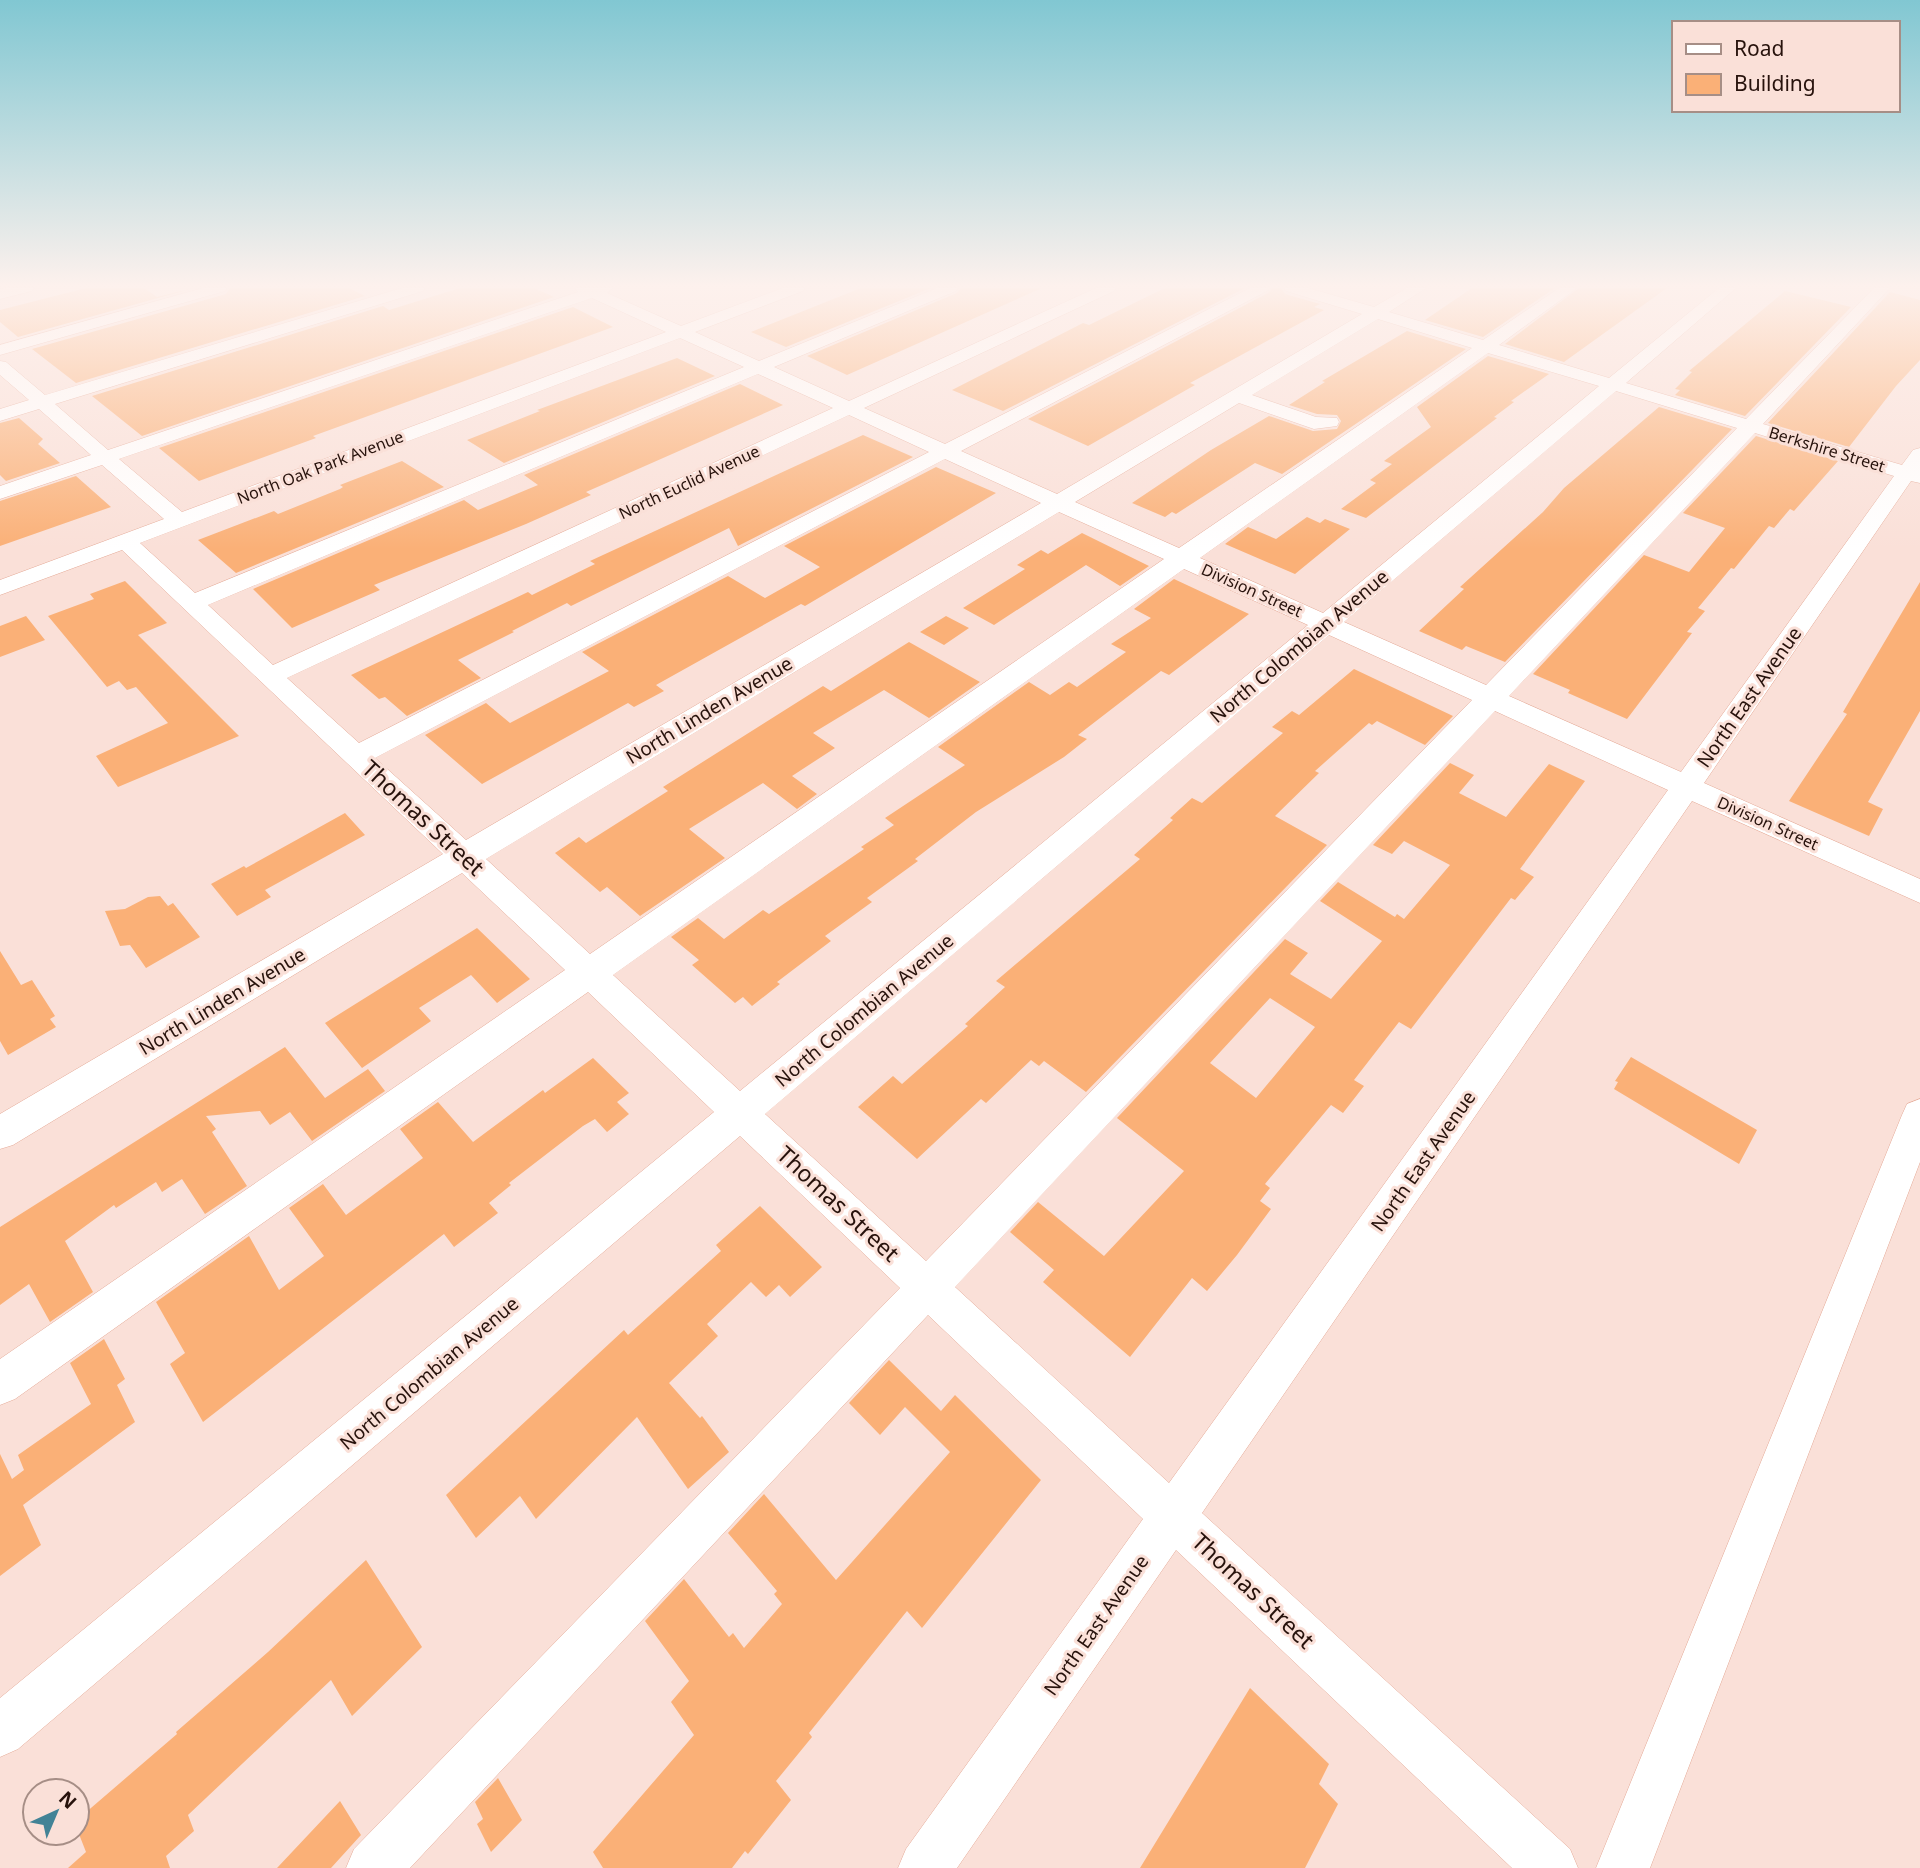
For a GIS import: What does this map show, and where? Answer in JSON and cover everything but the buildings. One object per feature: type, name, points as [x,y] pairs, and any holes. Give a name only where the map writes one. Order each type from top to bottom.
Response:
[{"type":"street","points":[[11,375],[179,521]]},
{"type":"street","points":[[0,415],[130,375]]},
{"type":"street","points":[[0,493],[343,375]]},
{"type":"street","name":"North Oak Park Avenue","points":[[0,588],[564,375]]},
{"type":"street","points":[[192,603],[739,375]]},
{"type":"street","name":"Division Street","points":[[777,375],[1920,892]]},
{"type":"street","name":"North Euclid Avenue","points":[[270,676],[920,375]]},
{"type":"street","points":[[357,756],[1092,375]]},
{"type":"street","name":"North Linden Avenue","points":[[0,1133],[1271,375]]},
{"type":"street","points":[[0,1384],[1444,375]]},
{"type":"street","name":"Berkshire Street","points":[[1583,375],[1750,426],[1916,468]]},
{"type":"street","name":"North Colombian Avenue","points":[[0,1731],[1623,375]]},
{"type":"street","points":[[373,1868],[1799,375]]},
{"type":"street","points":[[1236,396],[1314,423],[1330,422]]},
{"type":"street","name":"North East Avenue","points":[[925,1868],[1686,786],[1916,468]]},
{"type":"street","name":"Thomas Street","points":[[125,541],[1551,1868]]},
{"type":"street","points":[[1623,1868],[1920,1115]]}]
